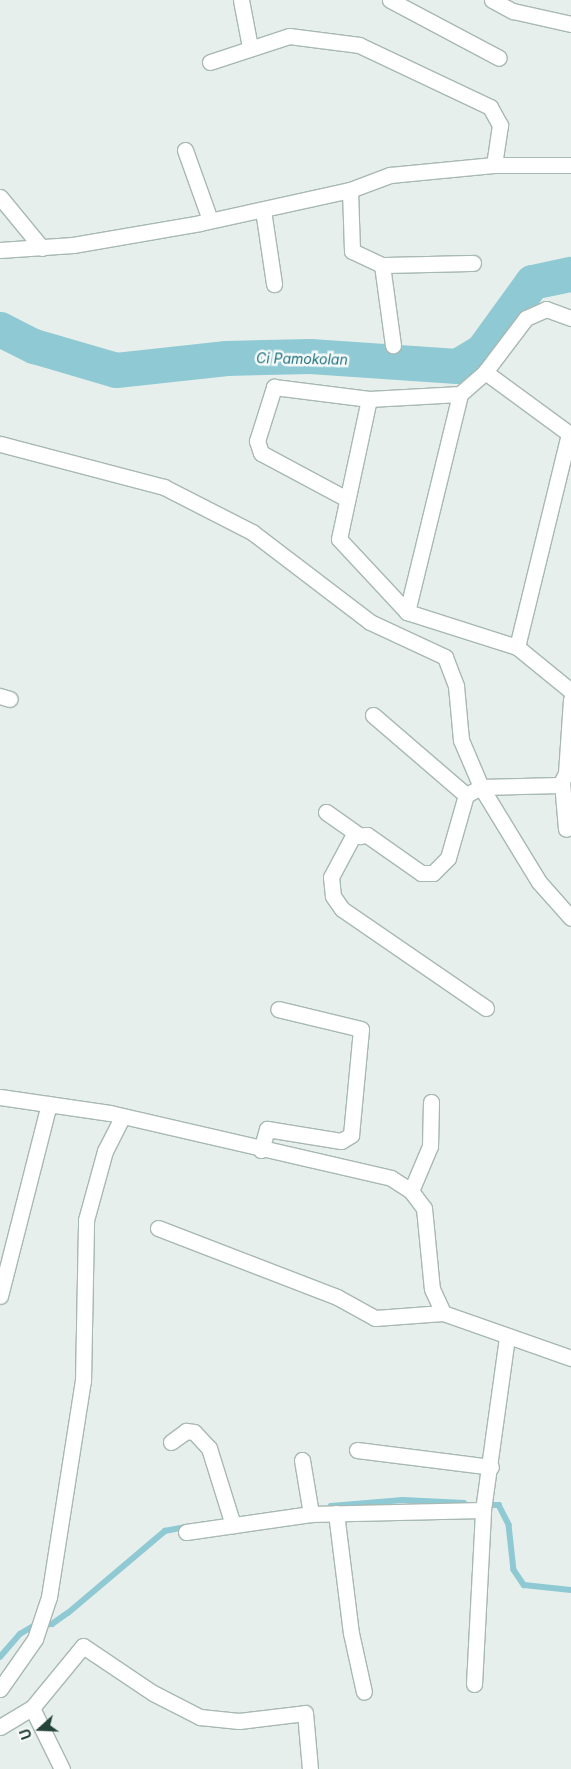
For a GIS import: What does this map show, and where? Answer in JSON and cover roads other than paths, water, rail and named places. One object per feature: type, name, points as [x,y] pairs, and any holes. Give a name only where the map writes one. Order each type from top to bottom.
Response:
[{"type":"street","points":[[242,0],[250,47]]},
{"type":"street","points":[[390,0],[499,58]]},
{"type":"street","points":[[492,0],[513,11],[571,24]]},
{"type":"street","points":[[210,62],[250,47],[289,36],[359,45],[398,60],[497,114],[494,165]]},
{"type":"street","points":[[185,150],[210,220]]},
{"type":"street","points":[[0,250],[42,248],[263,210],[350,190],[390,175],[494,165],[571,165]]},
{"type":"street","points":[[350,190],[352,251],[382,265],[473,263]]},
{"type":"street","points":[[0,197],[42,248]]},
{"type":"street","points":[[263,210],[274,284]]},
{"type":"street","points":[[382,265],[393,345]]},
{"type":"street","points":[[407,612],[460,394],[485,372],[526,318],[546,309],[571,318]]},
{"type":"street","points":[[485,372],[570,434],[517,647]]},
{"type":"street","points":[[344,498],[261,453],[257,440],[274,387],[369,399],[460,394]]},
{"type":"street","points":[[369,399],[344,498],[339,539],[407,612],[517,647],[571,691]]},
{"type":"street","points":[[0,444],[164,487],[252,532],[370,622],[445,657],[456,686],[461,740],[481,787],[539,882],[571,918]]},
{"type":"street","points":[[566,829],[562,782],[571,699]]},
{"type":"street","points":[[373,715],[466,795]]},
{"type":"street","points":[[486,1008],[342,909],[334,896],[331,876],[353,836],[367,835],[421,873],[433,873],[448,858],[466,795],[481,787],[552,788],[562,782]]},
{"type":"street","points":[[326,812],[360,836]]},
{"type":"street","points":[[261,1150],[267,1129],[341,1141],[351,1135],[361,1029],[278,1010]]},
{"type":"street","points":[[0,1097],[122,1117],[261,1150],[367,1172],[411,1191],[424,1208],[432,1289],[443,1313]]},
{"type":"street","points":[[411,1191],[430,1146],[431,1102]]},
{"type":"street","points":[[0,1295],[50,1104]]},
{"type":"street","points":[[0,1689],[35,1639],[49,1597],[83,1381],[86,1220],[105,1151],[122,1117]]},
{"type":"street","points":[[158,1228],[338,1297],[375,1318],[443,1313],[571,1358]]},
{"type":"street","points":[[474,1684],[483,1510],[491,1467],[507,1336]]},
{"type":"street","points":[[171,1442],[186,1431],[194,1432],[209,1448],[233,1526]]},
{"type":"street","points":[[357,1450],[491,1467]]},
{"type":"street","points":[[302,1460],[311,1514]]},
{"type":"street","points":[[186,1532],[311,1514],[483,1510]]},
{"type":"street","points":[[336,1513],[351,1633],[364,1692]]},
{"type":"street","points":[[0,1727],[32,1708],[83,1646],[153,1693],[200,1717],[239,1721],[304,1713],[310,1769]]},
{"type":"street","points":[[32,1708],[62,1769]]},
{"type":"waterway","name":"Ci Pamokolan","points":[[0,329],[34,346],[116,370],[226,358],[310,356],[457,366],[482,351],[532,282],[571,274]]},
{"type":"waterway","points":[[331,1506],[403,1500],[464,1503]]},
{"type":"waterway","points":[[486,1505],[499,1505],[509,1525],[514,1570],[524,1585],[571,1590]]},
{"type":"waterway","points":[[0,1657],[20,1634],[35,1625],[52,1624],[68,1613],[165,1531],[186,1527]]}]
